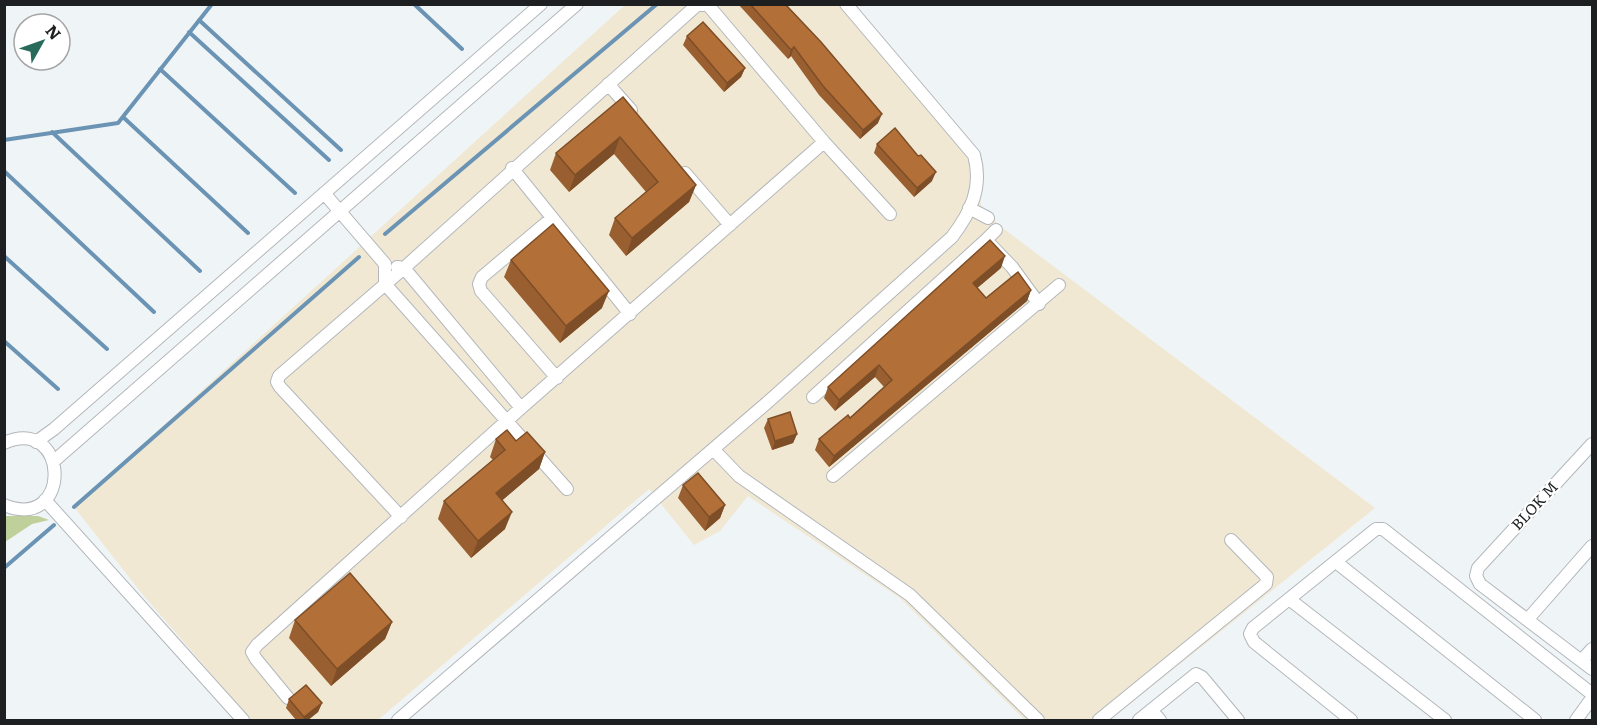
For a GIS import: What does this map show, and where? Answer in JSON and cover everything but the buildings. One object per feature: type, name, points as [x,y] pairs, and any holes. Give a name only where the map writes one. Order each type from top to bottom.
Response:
[{"type":"street","points":[[36,442],[54,429],[541,4]]},
{"type":"street","points":[[54,461],[577,4]]},
{"type":"street","points":[[398,720],[713,448],[951,237],[969,208],[980,173],[974,155],[846,4]]},
{"type":"street","points":[[401,517],[277,382],[279,376],[404,268],[512,168],[697,5],[708,5],[824,142],[890,214]]},
{"type":"street","points":[[608,84],[639,119]]},
{"type":"street","points":[[288,698],[252,652],[521,408],[824,142]]},
{"type":"street","points":[[677,163],[730,225]]},
{"type":"street","points":[[512,168],[630,314]]},
{"type":"street","points":[[324,193],[385,264],[404,268],[521,408]]},
{"type":"street","points":[[969,208],[988,218]]},
{"type":"street","points":[[552,218],[482,277],[479,284],[481,291],[557,378]]},
{"type":"street","points":[[813,397],[996,230]]},
{"type":"street","points":[[986,240],[1012,267],[1039,304]]},
{"type":"street","points":[[385,264],[385,284],[567,489]]},
{"type":"street","points":[[833,476],[1059,285]]},
{"type":"street","points":[[416,318],[434,304]]},
{"type":"street","points":[[4,443],[24,439],[44,447],[54,461],[56,482],[45,500],[25,509],[4,505]]},
{"type":"street","name":"BLOK M","points":[[1528,619],[1480,584],[1476,576],[1478,568],[1593,444]]},
{"type":"street","points":[[713,448],[739,476],[909,595],[1038,720]]},
{"type":"street","points":[[45,500],[243,720]]},
{"type":"street","points":[[1351,720],[1254,642],[1250,634],[1253,628],[1376,529],[1383,530],[1593,696],[1576,720]]},
{"type":"street","points":[[1099,720],[1266,584],[1267,577],[1231,540]]},
{"type":"street","points":[[1593,546],[1528,619],[1593,669]]},
{"type":"street","points":[[1336,562],[1535,720]]},
{"type":"street","points":[[1289,599],[1445,720]]},
{"type":"street","points":[[1582,660],[1593,649]]},
{"type":"street","points":[[1139,720],[1196,674],[1202,677],[1238,720]]},
{"type":"street","points":[[1151,710],[1161,720]]},
{"type":"shaded area","points":[[851,4],[973,143],[984,171],[980,192],[981,205],[1000,226],[1375,508],[1110,720],[1025,720],[900,598],[748,496],[720,531],[694,545],[649,489],[378,720],[251,720],[143,595],[74,507],[625,5]]},
{"type":"green space","points":[[5,516],[38,516],[49,520],[32,524],[5,542]]},
{"type":"waterway","points":[[4,140],[118,123],[212,4]]},
{"type":"waterway","points":[[414,4],[462,49]]},
{"type":"waterway","points":[[385,234],[657,4]]},
{"type":"waterway","points":[[199,20],[341,150]]},
{"type":"waterway","points":[[189,32],[329,160]]},
{"type":"waterway","points":[[160,69],[295,193]]},
{"type":"waterway","points":[[123,117],[248,233]]},
{"type":"waterway","points":[[52,132],[200,271]]},
{"type":"waterway","points":[[4,171],[154,312]]},
{"type":"waterway","points":[[4,256],[107,349]]},
{"type":"waterway","points":[[74,507],[359,257]]},
{"type":"waterway","points":[[4,341],[58,389]]},
{"type":"waterway","points":[[4,568],[54,525]]}]
